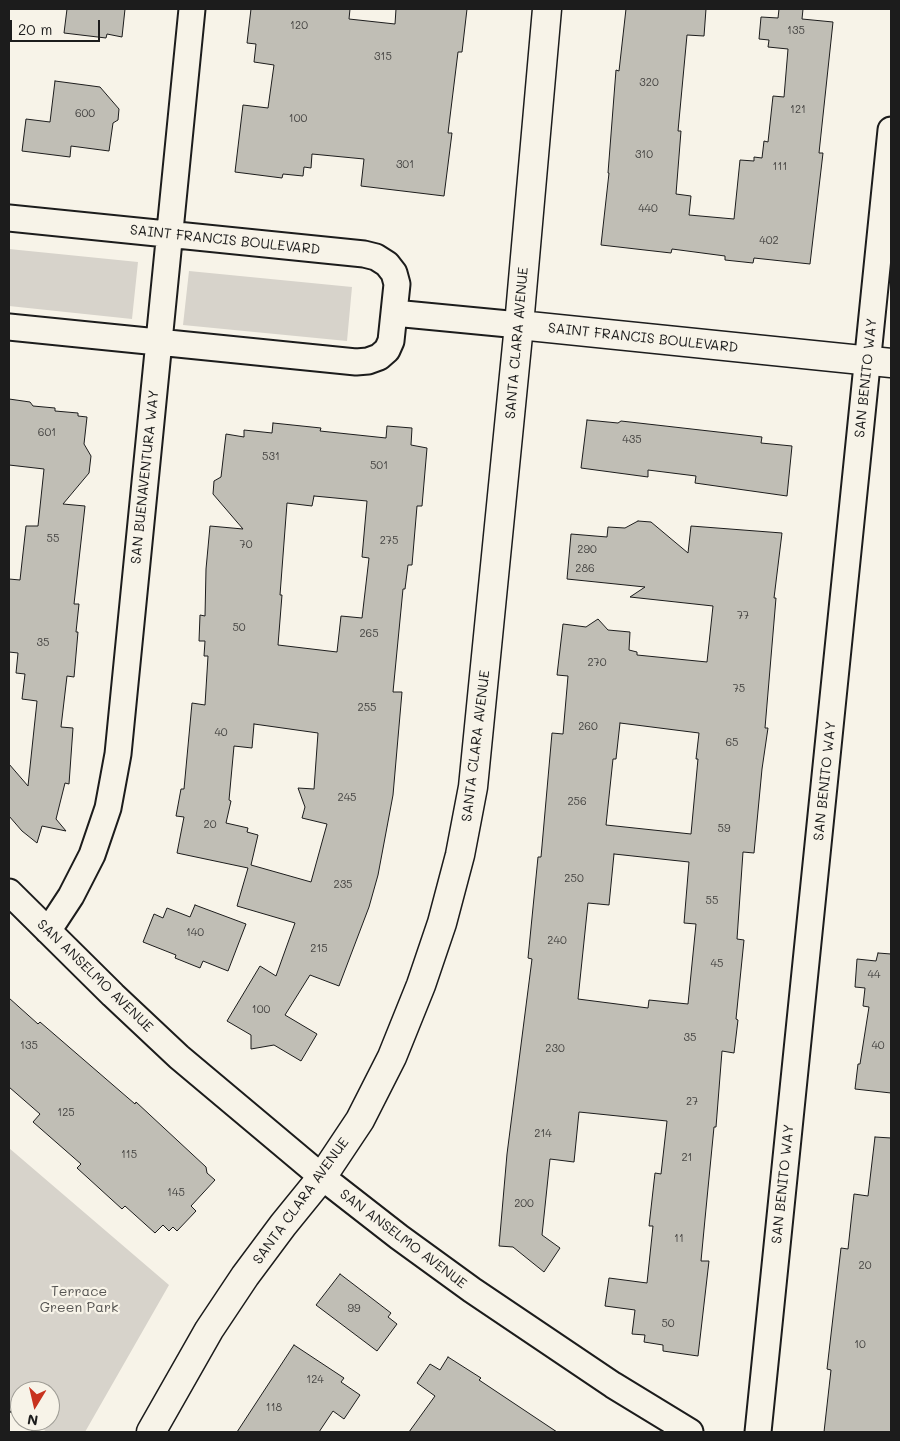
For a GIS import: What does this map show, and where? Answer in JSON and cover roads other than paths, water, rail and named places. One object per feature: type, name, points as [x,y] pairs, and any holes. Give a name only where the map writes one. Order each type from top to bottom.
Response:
[{"type":"street","name":"SAN BUENAVENTURA WAY","points":[[48,931],[71,896],[92,855],[108,808],[118,754],[192,9]]},
{"type":"street","name":"SANTA CLARA AVENUE","points":[[151,1432],[208,1330],[261,1254],[322,1177],[360,1120],[392,1057],[421,986],[442,923],[460,854],[473,787],[480,728],[547,9]]},
{"type":"street","name":"SAN BENITO WAY","points":[[758,1432],[879,361],[891,130]]},
{"type":"street","name":"SAINT FRANCIS BOULEVARD","points":[[9,218],[364,254],[376,257],[387,264],[394,273],[397,284],[391,340],[387,350],[379,357],[368,361],[356,362],[9,327]]},
{"type":"street","name":"SAINT FRANCIS BOULEVARD","points":[[394,313],[879,361]]},
{"type":"street","name":"SAN ANSELMO AVENUE","points":[[9,892],[113,996],[179,1056],[322,1177],[399,1237],[480,1296],[613,1386],[690,1432]]},
{"type":"street","points":[[9,1425],[19,1432]]},
{"type":"park label","name":"Terrace Green Park","points":[[79,1300]]}]
